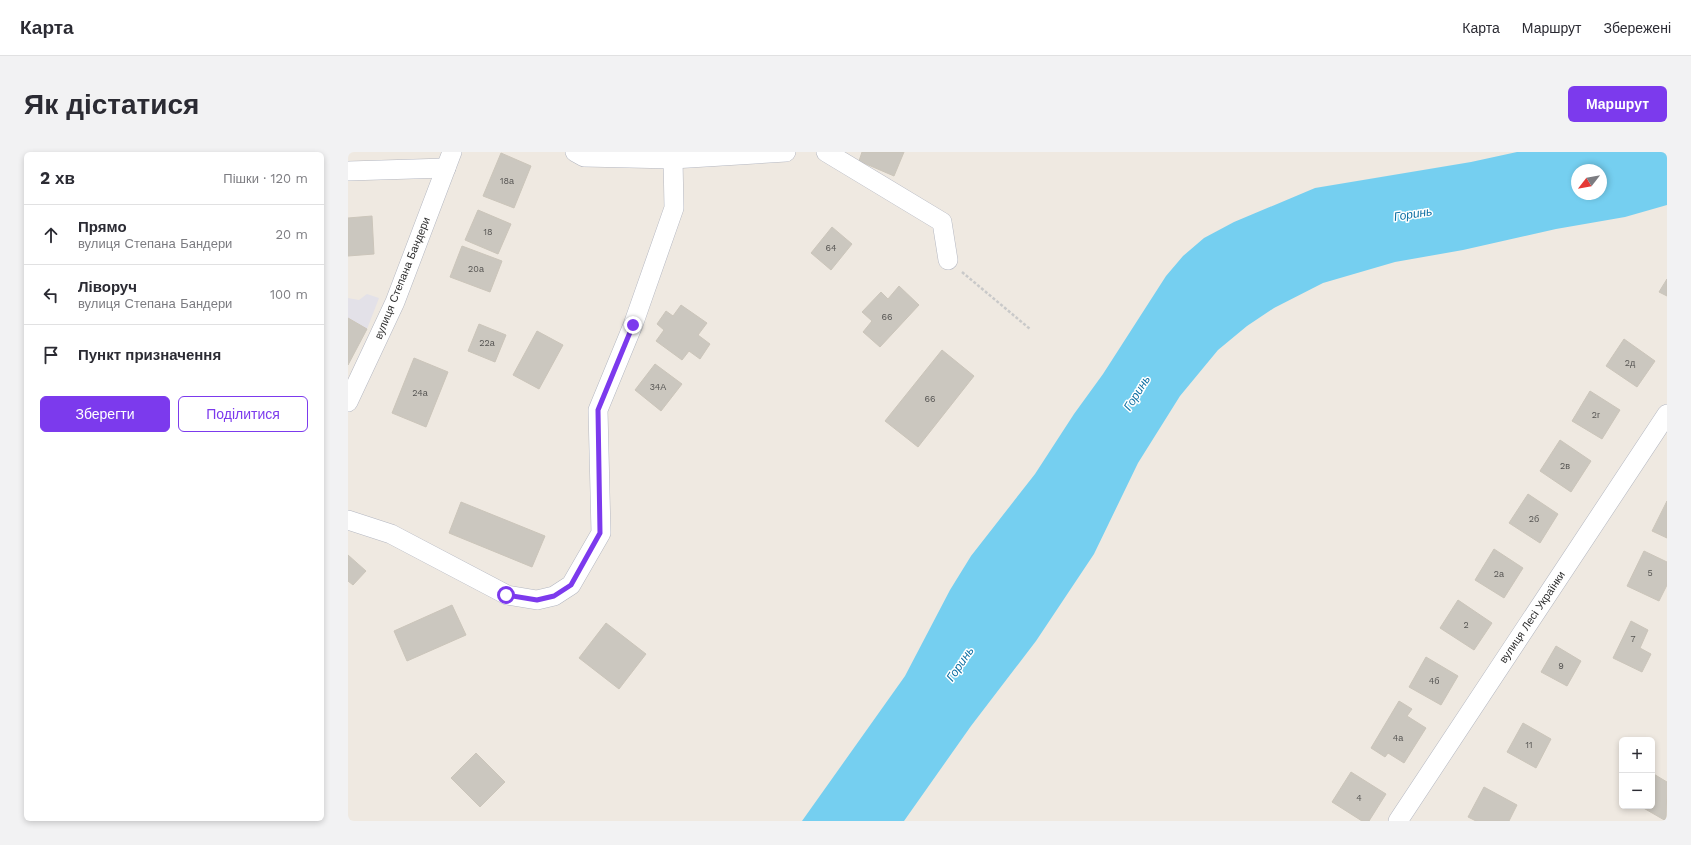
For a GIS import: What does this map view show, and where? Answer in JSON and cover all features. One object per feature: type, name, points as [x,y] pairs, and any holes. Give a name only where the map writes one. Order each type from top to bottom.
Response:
[{"type":"street","points":[[575,152],[584,157],[673,159],[786,152]]},
{"type":"street","points":[[826,152],[942,222],[948,260]]},
{"type":"street","points":[[348,520],[391,534],[506,595],[537,600],[554,596],[571,585],[600,533],[598,410],[633,325],[674,208],[673,159]]},
{"type":"street","points":[[348,171],[449,160]]},
{"type":"street","name":"вулиця Степана Бандери","points":[[348,402],[395,302],[449,160]]},
{"type":"street","name":"вулиця Лесі Українки","points":[[1398,821],[1667,414]]},
{"type":"path","points":[[948,260],[1030,329]]},
{"type":"shaded area","points":[[367,294],[379,298],[367,329],[348,365],[348,298],[359,300]]},
{"type":"water","name":"Горинь","points":[[1517,152],[1667,152],[1667,205],[1625,217],[1556,229],[1463,250],[1395,262],[1323,283],[1274,308],[1247,326],[1218,350],[1180,396],[1138,463],[1094,554],[1036,641],[971,726],[904,821],[802,821],[905,676],[950,590],[971,556],[1035,474],[1074,414],[1103,374],[1166,276],[1183,256],[1204,238],[1234,222],[1315,188],[1471,162]]},
{"type":"building","points":[[862,152],[904,152],[894,176],[859,161]]},
{"type":"building","points":[[501,153],[531,166],[514,208],[483,196]]},
{"type":"building","points":[[478,210],[511,224],[498,254],[465,240]]},
{"type":"building","points":[[372,216],[374,254],[348,256],[348,218]]},
{"type":"building","points":[[832,227],[852,244],[831,270],[811,253]]},
{"type":"building","points":[[462,246],[502,261],[490,292],[450,277]]},
{"type":"building","points":[[1667,279],[1667,296],[1659,292]]},
{"type":"building","points":[[899,286],[919,305],[880,347],[863,332],[872,321],[862,312],[881,292],[888,299]]},
{"type":"building","points":[[681,305],[707,323],[698,335],[710,344],[700,359],[689,351],[682,360],[656,341],[664,330],[657,324],[666,311],[673,316]]},
{"type":"building","points":[[348,318],[367,329],[348,365]]},
{"type":"building","points":[[479,324],[506,335],[495,362],[468,351]]},
{"type":"building","points":[[537,331],[563,345],[539,389],[513,375]]},
{"type":"building","points":[[1624,339],[1655,361],[1637,387],[1606,366]]},
{"type":"building","points":[[942,350],[974,376],[918,447],[885,421]]},
{"type":"building","points":[[414,358],[448,372],[426,427],[392,413]]},
{"type":"building","points":[[655,364],[682,384],[661,411],[635,390]]},
{"type":"building","points":[[1590,391],[1620,410],[1602,439],[1572,421]]},
{"type":"building","points":[[1560,440],[1591,461],[1571,492],[1540,471]]},
{"type":"building","points":[[1528,494],[1558,514],[1540,543],[1509,523]]},
{"type":"building","points":[[1667,501],[1667,538],[1652,531]]},
{"type":"building","points":[[461,502],[545,536],[532,567],[449,533]]},
{"type":"building","points":[[1494,549],[1523,568],[1504,598],[1475,580]]},
{"type":"building","points":[[1644,551],[1667,562],[1667,585],[1659,601],[1627,586]]},
{"type":"building","points":[[348,555],[366,571],[353,585],[348,581]]},
{"type":"building","points":[[1458,600],[1492,623],[1474,650],[1440,628]]},
{"type":"building","points":[[452,605],[466,635],[407,661],[394,631]]},
{"type":"building","points":[[1631,621],[1648,630],[1640,648],[1651,654],[1642,672],[1613,658]]},
{"type":"building","points":[[606,623],[646,654],[619,689],[579,658]]},
{"type":"building","points":[[1556,646],[1581,661],[1567,686],[1541,672]]},
{"type":"building","points":[[1426,657],[1458,676],[1441,705],[1409,687]]},
{"type":"building","points":[[1399,701],[1412,709],[1407,716],[1426,728],[1404,763],[1388,753],[1385,757],[1371,748]]},
{"type":"building","points":[[1523,723],[1551,739],[1536,768],[1507,752]]},
{"type":"building","points":[[476,753],[505,782],[480,807],[451,778]]},
{"type":"building","points":[[1351,772],[1386,794],[1369,821],[1362,821],[1332,802]]},
{"type":"building","points":[[1655,775],[1667,782],[1666,821],[1645,809],[1655,809]]},
{"type":"building","points":[[1484,787],[1517,805],[1509,821],[1476,821],[1468,817]]},
{"type":"route","points":[[506,595],[537,600],[554,596],[571,585],[600,533],[598,410],[633,325]]}]
